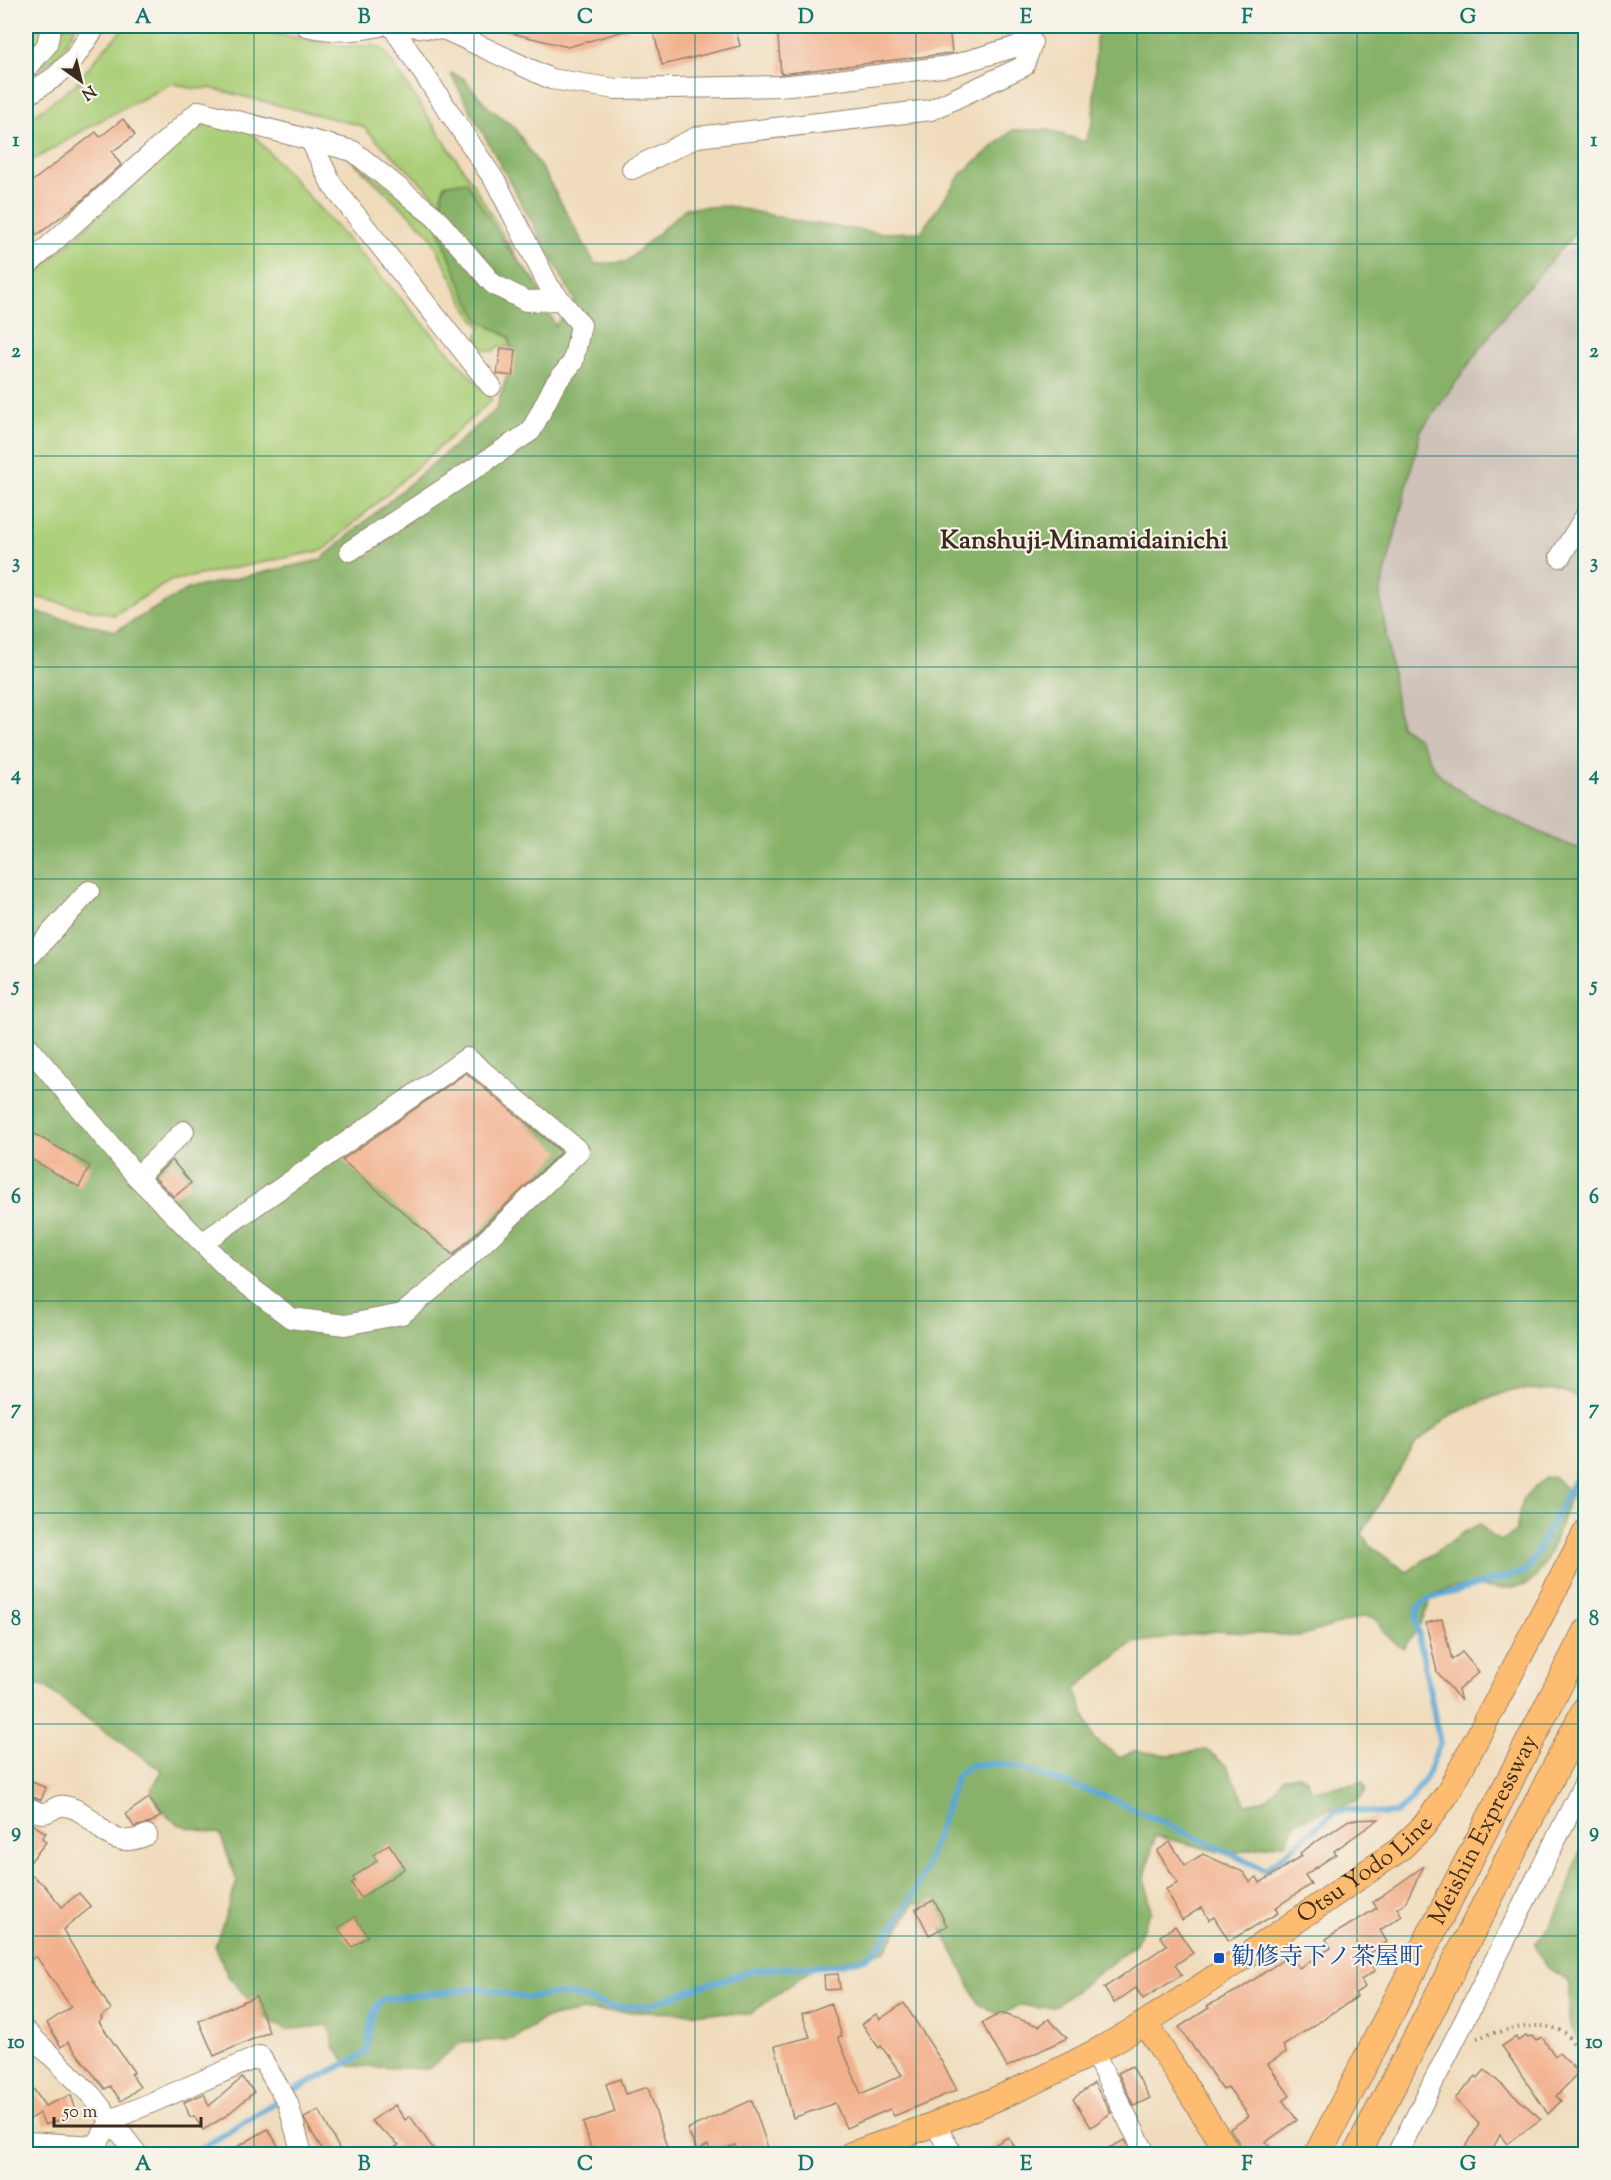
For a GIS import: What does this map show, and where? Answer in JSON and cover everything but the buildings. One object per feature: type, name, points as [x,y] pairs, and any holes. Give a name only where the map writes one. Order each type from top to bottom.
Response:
[{"type":"highway","name":"Meishin Expressway","points":[[1318,2154],[1586,1632]]},
{"type":"highway","name":"Meishin Expressway","points":[[1357,2154],[1586,1708]]},
{"type":"main road","name":"Otsu Yodo Line","points":[[851,2154],[935,2124],[1093,2051],[1145,2023],[1399,1850],[1423,1827],[1448,1793],[1586,1531]]},
{"type":"main road","points":[[1145,2023],[1229,2154]]},
{"type":"street","points":[[26,69],[47,45],[51,26]]},
{"type":"street","points":[[26,96],[56,76],[75,57],[96,26]]},
{"type":"street","points":[[306,26],[329,31],[355,32],[380,26]]},
{"type":"street","points":[[350,551],[531,431],[555,384],[573,362],[581,326],[549,286],[497,183],[392,26]]},
{"type":"street","points":[[410,26],[446,30],[551,79],[616,90],[779,86],[950,66],[1032,42],[1024,66],[931,110],[697,137],[632,169]]},
{"type":"street","points":[[30,263],[199,111],[353,151],[435,217],[493,284],[526,301],[561,300]]},
{"type":"street","points":[[311,141],[332,185],[490,386]]},
{"type":"street","points":[[1560,557],[1586,515]]},
{"type":"street","points":[[26,960],[89,891]]},
{"type":"street","points":[[26,1044],[137,1178],[232,1275],[291,1318],[345,1324],[402,1314],[451,1274],[579,1151],[467,1058],[202,1244]]},
{"type":"street","points":[[137,1178],[184,1131]]},
{"type":"street","points":[[1397,2154],[1586,1780]]},
{"type":"street","points":[[26,1807],[41,1813],[64,1806],[75,1810],[113,1838],[125,1842],[147,1835]]},
{"type":"street","points":[[26,2031],[92,2096],[137,2154]]},
{"type":"street","points":[[1093,2051],[1145,2153]]},
{"type":"street","points":[[26,2142],[96,2146],[111,2120],[260,2056],[288,2103],[302,2154]]},
{"type":"street","points":[[935,2124],[952,2154]]},
{"type":"path","points":[[1472,2039],[1511,2028],[1556,2028],[1567,2036],[1586,2064]]},
{"type":"shaded area","points":[[1585,243],[1585,884],[1434,852],[1333,564],[1522,271]]},
{"type":"green space","points":[[26,26],[75,26],[75,28],[60,54],[26,78]]},
{"type":"green space","points":[[126,26],[235,26],[346,47],[373,45],[383,49],[471,181],[521,264],[489,220],[466,181],[444,185],[441,202],[362,126],[210,88],[195,89],[171,83],[26,163],[26,121],[74,86]]},
{"type":"green space","points":[[1108,26],[1585,26],[1585,226],[1578,230],[1511,306],[1421,430],[1380,594],[1400,726],[1417,738],[1439,774],[1465,794],[1552,838],[1585,851],[1586,1402],[1563,1391],[1510,1390],[1453,1414],[1416,1443],[1361,1534],[1377,1551],[1407,1572],[1461,1534],[1480,1524],[1491,1536],[1501,1541],[1516,1531],[1522,1500],[1545,1478],[1555,1477],[1571,1495],[1555,1539],[1540,1572],[1527,1584],[1508,1588],[1468,1586],[1432,1595],[1423,1621],[1403,1649],[1385,1634],[1377,1620],[1365,1616],[1300,1636],[1216,1631],[1132,1643],[1075,1689],[1094,1739],[1119,1757],[1134,1751],[1169,1755],[1207,1750],[1227,1766],[1246,1804],[1264,1799],[1276,1789],[1283,1778],[1298,1775],[1307,1779],[1311,1791],[1363,1782],[1366,1791],[1358,1800],[1297,1821],[1286,1842],[1228,1854],[1155,1836],[1145,1877],[1151,1911],[1135,1945],[1057,2005],[1039,2008],[1021,2005],[1000,2015],[979,2004],[931,1908],[915,1902],[885,1951],[815,1967],[750,2014],[583,2011],[545,2018],[514,2039],[460,2043],[428,2069],[349,2066],[334,2047],[329,2025],[286,2030],[264,2017],[228,1976],[215,1946],[237,1881],[220,1834],[186,1827],[170,1819],[163,1812],[151,1790],[163,1771],[43,1685],[26,1686],[26,610],[116,631],[188,589],[320,560],[496,410],[513,357],[509,337],[480,321],[464,292],[437,225],[506,283],[441,202],[444,185],[466,181],[508,249],[536,282],[555,326],[575,301],[450,73],[463,78],[488,107],[514,127],[545,174],[595,264],[626,262],[686,208],[729,206],[802,222],[880,233],[921,232],[962,173],[1013,130],[1049,130],[1085,142],[1093,122],[1096,37]]},
{"type":"green space","points":[[210,115],[247,128],[492,400],[324,550],[170,581],[114,615],[26,595],[26,282]]},
{"type":"green space","points":[[345,154],[437,225],[464,292],[480,321],[508,337],[511,347],[499,346],[494,351],[485,350],[479,345],[477,335],[481,328],[468,311],[429,233]]},
{"type":"green space","points":[[1585,1844],[1585,2056],[1569,2022],[1569,1980],[1546,1967],[1535,1945],[1562,1905],[1577,1858]]},
{"type":"waterway","points":[[193,2154],[293,2091],[366,2053],[374,2011],[383,1999],[480,1988],[525,1998],[555,1994],[574,1996],[612,2007],[647,2006],[701,1986],[757,1970],[837,1965],[866,1958],[880,1946],[900,1917],[923,1876],[957,1775],[971,1765],[991,1764],[1017,1767],[1110,1798],[1266,1870],[1335,1812],[1347,1809],[1385,1814],[1396,1813],[1410,1801],[1426,1777],[1440,1744],[1416,1621],[1418,1607],[1428,1599],[1527,1571],[1586,1458]]},
{"type":"place","name":"勧修寺下ノ茶屋町","points":[[1219,1958]]},
{"type":"district","name":"Kanshuji-Minamidainichi","points":[[1084,541]]}]
